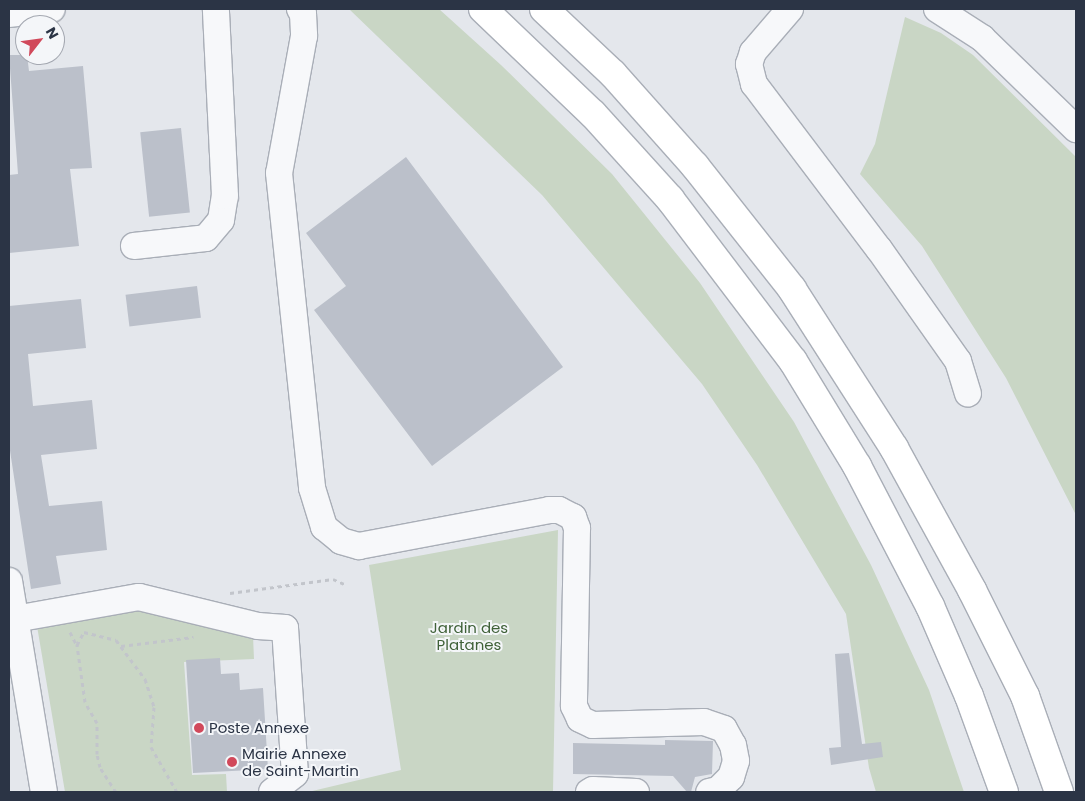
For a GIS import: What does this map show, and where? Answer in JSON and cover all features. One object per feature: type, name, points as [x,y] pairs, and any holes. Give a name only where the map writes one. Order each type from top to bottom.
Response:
[{"type":"highway","points":[[483,9],[593,114],[670,199],[793,361],[866,482],[930,606],[969,696],[1004,792]]},
{"type":"highway","points":[[544,9],[613,74],[695,166],[792,288],[894,448],[972,590],[1025,696],[1059,792]]},
{"type":"street","points":[[9,14],[52,9]]},
{"type":"street","points":[[134,246],[206,238],[221,220],[225,196],[216,9]]},
{"type":"street","points":[[300,9],[303,14],[304,36],[279,172],[312,488],[324,527],[341,541],[359,546],[549,510],[559,510],[573,517],[577,528],[574,706],[580,719],[593,725],[704,722],[724,729],[733,745],[736,761],[731,777],[718,790],[709,792]]},
{"type":"street","points":[[790,9],[753,52],[749,64],[754,84],[879,249],[958,360],[968,393]]},
{"type":"street","points":[[937,9],[982,38],[1076,129]]},
{"type":"street","points":[[9,581],[44,792]]},
{"type":"street","points":[[15,619],[139,597],[258,626],[285,628],[295,774],[272,792]]},
{"type":"street","points":[[589,792],[592,790],[636,792]]},
{"type":"path","points":[[121,646],[197,637],[222,594],[333,578],[344,584]]},
{"type":"path","points":[[116,792],[98,760],[97,723],[85,702],[77,645],[84,632],[116,640],[152,695],[151,747],[177,792]]},
{"type":"green space","points":[[349,9],[439,9],[501,65],[612,174],[700,283],[794,422],[871,565],[929,690],[964,792],[876,792],[869,768],[846,614],[757,465],[702,384],[542,195]]},
{"type":"green space","points":[[905,17],[941,33],[973,55],[1076,157],[1076,515],[1006,378],[922,246],[860,174],[875,144]]},
{"type":"green space","name":"Jardin des Platanes","points":[[558,530],[553,792],[308,792],[401,770],[369,565]]},
{"type":"green space","points":[[141,608],[253,636],[254,659],[184,662],[192,775],[226,774],[227,792],[65,792],[37,626]]},
{"type":"building","points":[[9,55],[15,55],[15,65],[28,65],[29,71],[83,66],[92,168],[70,169],[79,246],[9,253],[9,175],[18,174]]},
{"type":"building","points":[[181,128],[190,213],[149,217],[140,132]]},
{"type":"building","points":[[406,157],[563,367],[432,466],[314,310],[346,286],[306,233]]},
{"type":"building","points":[[197,286],[201,318],[129,327],[126,295]]},
{"type":"building","points":[[81,299],[86,348],[28,354],[33,406],[92,400],[97,449],[41,455],[49,506],[102,501],[107,550],[56,556],[61,584],[31,589],[9,444],[9,306]]},
{"type":"building","points":[[849,653],[862,744],[881,742],[883,757],[831,765],[829,748],[841,747],[835,654]]},
{"type":"building","points":[[220,658],[221,674],[239,673],[240,690],[263,688],[268,769],[193,773],[186,660]]},
{"type":"building","points":[[665,740],[713,741],[712,774],[695,777],[691,792],[687,792],[673,776],[573,774],[573,743],[665,745]]},
{"type":"place","name":"Poste Annexe","points":[[199,728]]},
{"type":"place","name":"Mairie Annexe de Saint-Martin","points":[[232,762]]}]
